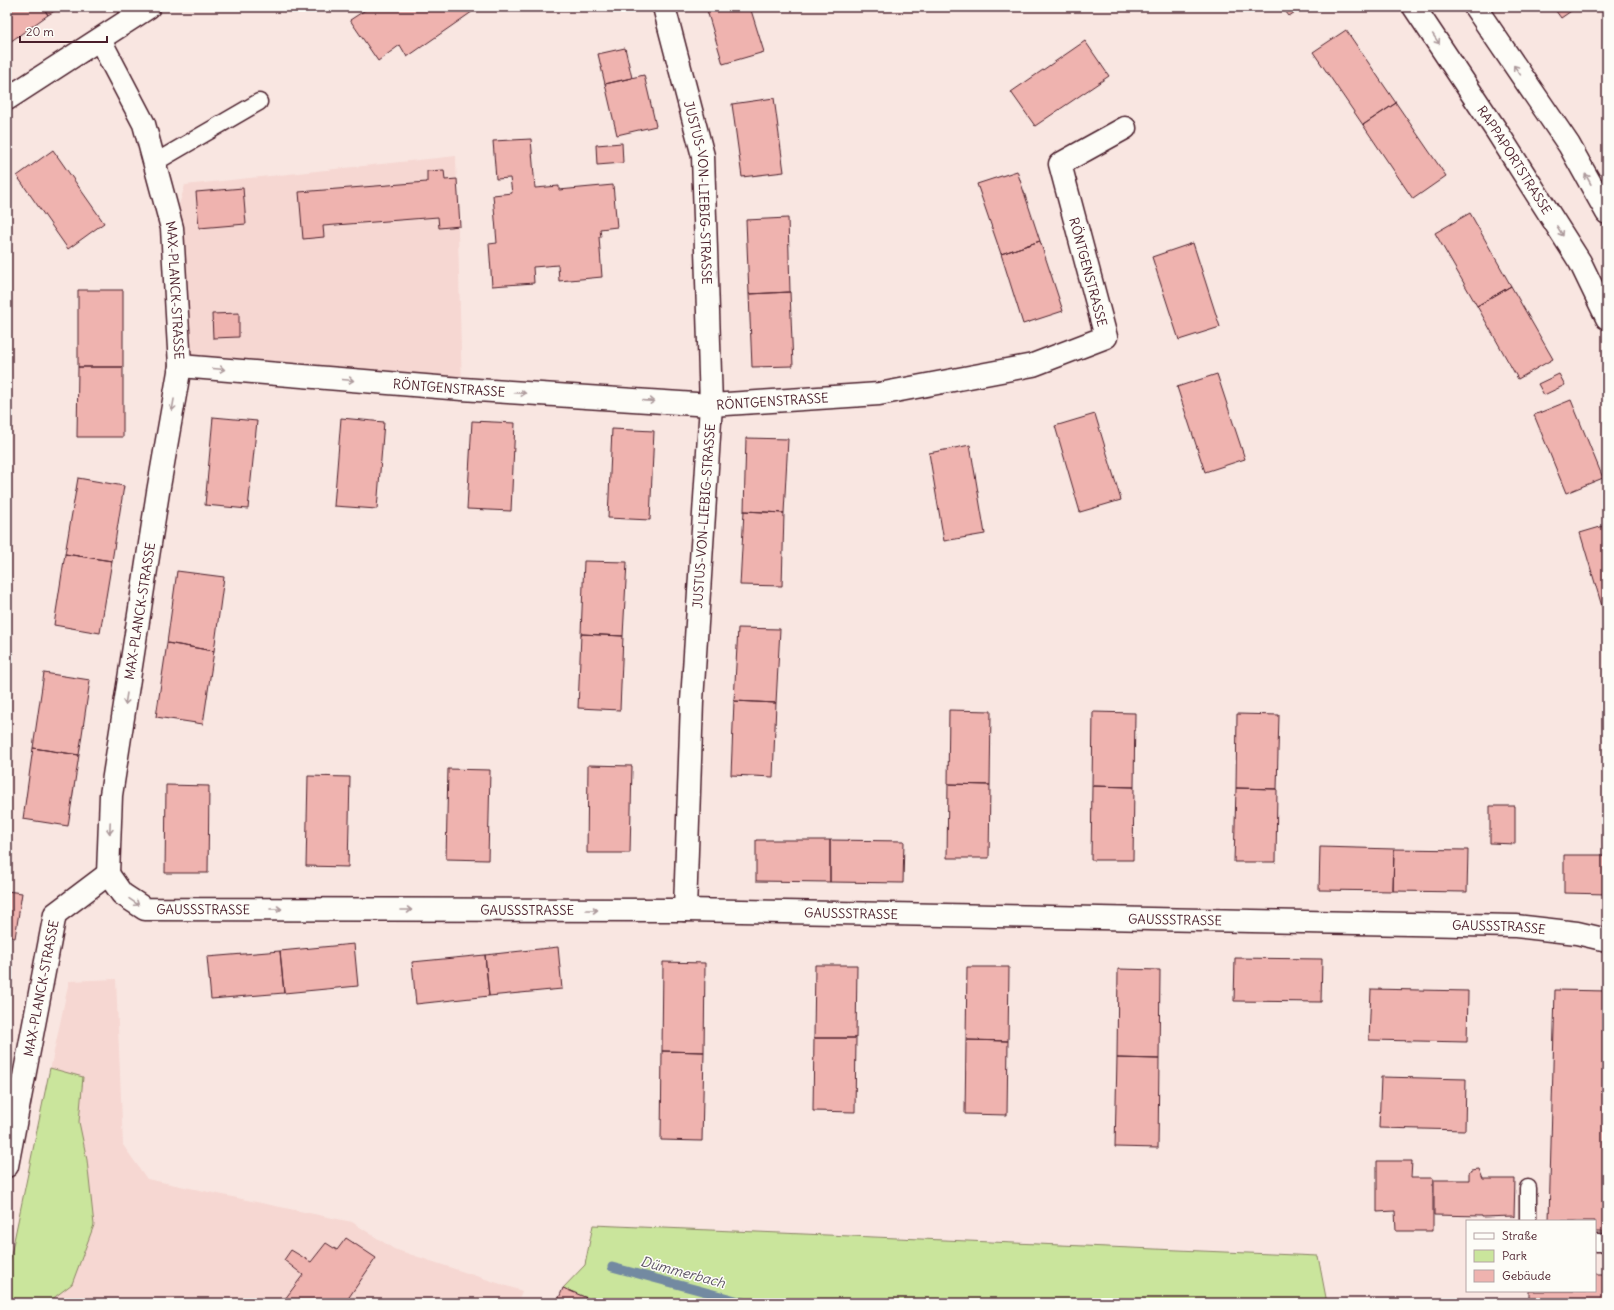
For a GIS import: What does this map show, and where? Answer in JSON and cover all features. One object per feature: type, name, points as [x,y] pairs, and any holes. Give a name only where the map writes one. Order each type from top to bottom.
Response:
[{"type":"street","points":[[7,99],[150,7]]},
{"type":"street","name":"JUSTUS-VON-LIEBIG-STRASSE","points":[[664,7],[703,156],[711,405],[692,701],[686,910]]},
{"type":"street","name":"RAPPAPORTSTRASSE","points":[[1414,7],[1496,130],[1580,262],[1607,318]]},
{"type":"street","points":[[1474,7],[1569,144],[1607,213]]},
{"type":"street","name":"MAX-PLANCK-STRASSE","points":[[7,1166],[55,914],[108,874],[112,795],[158,492],[180,366],[172,228],[144,124],[100,40]]},
{"type":"street","name":"RÖNTGENSTRASSE","points":[[180,366],[462,389],[711,405],[879,394],[1033,365],[1106,337],[1060,164],[1125,128]]},
{"type":"street","name":"GAUSSSTRASSE","points":[[108,874],[122,894],[145,909],[686,910],[1516,926],[1577,933],[1607,940]]},
{"type":"lane","points":[[154,163],[259,102]]},
{"type":"lane","points":[[1528,1188],[1528,1220]]},
{"type":"lane","points":[[1596,1243],[1607,1243]]},
{"type":"shaded area","points":[[456,156],[462,389],[180,366],[172,228],[185,185]]},
{"type":"shaded area","points":[[116,979],[123,1145],[147,1179],[352,1222],[394,1249],[522,1291],[517,1303],[7,1303],[7,1273],[69,981]]},
{"type":"green space","points":[[50,1068],[83,1077],[79,1122],[87,1160],[94,1225],[72,1284],[47,1303],[7,1303],[7,1274]]},
{"type":"green space","points":[[593,1225],[1318,1256],[1327,1303],[599,1303],[563,1288],[585,1265]]},
{"type":"building","points":[[7,7],[43,7],[48,15],[7,44]]},
{"type":"building","points":[[43,7],[61,7],[48,15]]},
{"type":"building","points":[[370,7],[479,7],[407,57],[400,45],[378,61],[350,20]]},
{"type":"building","points":[[706,7],[750,7],[764,52],[723,64]]},
{"type":"building","points":[[1282,7],[1303,7],[1289,16]]},
{"type":"building","points":[[1553,7],[1577,7],[1561,18]]},
{"type":"building","points":[[1346,30],[1396,103],[1363,125],[1313,52]]},
{"type":"building","points":[[1085,41],[1109,76],[1035,126],[1011,92]]},
{"type":"building","points":[[625,48],[632,78],[605,84],[598,54]]},
{"type":"building","points":[[644,75],[656,126],[617,135],[605,84]]},
{"type":"building","points":[[774,98],[784,172],[742,177],[732,104]]},
{"type":"building","points":[[1396,103],[1446,176],[1413,199],[1363,125]]},
{"type":"building","points":[[531,139],[535,188],[559,186],[559,190],[613,185],[617,227],[600,229],[601,237],[599,237],[602,277],[559,281],[558,265],[533,267],[534,283],[492,286],[489,244],[497,243],[493,195],[512,193],[510,178],[496,179],[493,141]]},
{"type":"building","points":[[622,143],[623,163],[597,165],[596,145]]},
{"type":"building","points":[[53,150],[104,223],[68,249],[17,176]]},
{"type":"building","points":[[444,170],[445,180],[457,179],[460,226],[439,228],[438,217],[323,226],[324,237],[303,239],[299,192],[427,182],[427,171]]},
{"type":"building","points":[[1017,171],[1040,241],[1001,254],[977,184]]},
{"type":"building","points":[[243,188],[246,224],[199,228],[196,192]]},
{"type":"building","points":[[1470,213],[1511,286],[1477,306],[1435,233]]},
{"type":"building","points":[[788,218],[790,292],[749,294],[746,220]]},
{"type":"building","points":[[1040,241],[1063,311],[1023,324],[1001,254]]},
{"type":"building","points":[[1193,243],[1220,327],[1179,340],[1152,257]]},
{"type":"building","points":[[1511,286],[1553,359],[1518,379],[1477,306]]},
{"type":"building","points":[[78,290],[123,290],[123,367],[78,367]]},
{"type":"building","points":[[790,292],[793,366],[752,367],[749,294]]},
{"type":"building","points":[[239,313],[239,337],[213,338],[212,314]]},
{"type":"building","points":[[78,367],[123,367],[123,437],[77,437]]},
{"type":"building","points":[[1217,374],[1245,459],[1205,472],[1177,387]]},
{"type":"building","points":[[1559,374],[1565,385],[1544,395],[1538,384]]},
{"type":"building","points":[[1571,400],[1603,478],[1566,493],[1534,415]]},
{"type":"building","points":[[1095,414],[1121,500],[1080,512],[1055,426]]},
{"type":"building","points":[[213,417],[257,421],[248,509],[205,505]]},
{"type":"building","points":[[341,418],[384,422],[377,509],[334,506]]},
{"type":"building","points":[[472,421],[515,423],[511,511],[467,509]]},
{"type":"building","points":[[612,429],[654,431],[650,520],[608,518]]},
{"type":"building","points":[[746,438],[788,439],[784,513],[744,511]]},
{"type":"building","points":[[970,445],[985,534],[944,541],[929,453]]},
{"type":"building","points":[[78,478],[124,486],[112,561],[65,554]]},
{"type":"building","points":[[744,511],[784,513],[782,586],[740,585]]},
{"type":"building","points":[[1607,525],[1607,612],[1604,613],[1580,533]]},
{"type":"building","points":[[65,554],[112,561],[100,633],[54,625]]},
{"type":"building","points":[[584,561],[627,562],[623,636],[581,634]]},
{"type":"building","points":[[177,571],[224,577],[214,651],[167,643]]},
{"type":"building","points":[[738,628],[780,629],[776,703],[734,701]]},
{"type":"building","points":[[581,634],[623,636],[620,710],[578,708]]},
{"type":"building","points":[[167,643],[214,651],[203,724],[156,717]]},
{"type":"building","points":[[44,673],[90,680],[79,755],[33,748]]},
{"type":"building","points":[[734,701],[776,703],[773,777],[731,775]]},
{"type":"building","points":[[949,710],[991,711],[990,785],[948,784]]},
{"type":"building","points":[[1093,712],[1135,713],[1134,787],[1092,786]]},
{"type":"building","points":[[1237,714],[1279,715],[1277,789],[1236,788]]},
{"type":"building","points":[[33,748],[79,755],[68,826],[23,819]]},
{"type":"building","points":[[588,765],[632,766],[630,853],[587,853]]},
{"type":"building","points":[[448,769],[490,770],[488,860],[446,859]]},
{"type":"building","points":[[308,776],[350,777],[348,867],[306,866]]},
{"type":"building","points":[[948,784],[990,785],[989,858],[947,858]]},
{"type":"building","points":[[166,785],[209,786],[208,873],[165,873]]},
{"type":"building","points":[[1092,786],[1134,787],[1133,860],[1091,860]]},
{"type":"building","points":[[1236,788],[1277,789],[1276,862],[1234,862]]},
{"type":"building","points":[[1490,806],[1515,806],[1515,844],[1490,843]]},
{"type":"building","points":[[756,840],[830,840],[830,882],[756,881]]},
{"type":"building","points":[[830,840],[904,841],[903,883],[830,882]]},
{"type":"building","points":[[1320,847],[1394,849],[1393,891],[1319,890]]},
{"type":"building","points":[[1394,849],[1468,850],[1467,892],[1393,891]]},
{"type":"building","points":[[1564,855],[1607,855],[1607,894],[1564,893]]},
{"type":"building","points":[[7,891],[22,893],[15,938],[7,936]]},
{"type":"building","points":[[354,944],[358,986],[284,993],[280,951]]},
{"type":"building","points":[[558,947],[562,989],[489,996],[485,955]]},
{"type":"building","points":[[280,951],[284,993],[211,999],[207,957]]},
{"type":"building","points":[[485,955],[489,996],[416,1004],[412,962]]},
{"type":"building","points":[[1235,958],[1322,959],[1321,1002],[1234,1001]]},
{"type":"building","points":[[663,962],[705,963],[704,1052],[662,1051]]},
{"type":"building","points":[[815,965],[857,965],[856,1038],[814,1038]]},
{"type":"building","points":[[967,967],[1009,967],[1008,1041],[966,1040]]},
{"type":"building","points":[[1118,969],[1160,970],[1159,1059],[1117,1058]]},
{"type":"building","points":[[1371,989],[1468,991],[1467,1042],[1369,1040]]},
{"type":"building","points":[[1555,990],[1607,991],[1607,1232],[1596,1232],[1596,1220],[1549,1220]]},
{"type":"building","points":[[814,1038],[856,1038],[855,1112],[813,1111]]},
{"type":"building","points":[[966,1040],[1008,1041],[1007,1115],[965,1114]]},
{"type":"building","points":[[662,1051],[704,1052],[702,1141],[661,1140]]},
{"type":"building","points":[[1117,1058],[1159,1059],[1158,1148],[1115,1147]]},
{"type":"building","points":[[1381,1077],[1466,1079],[1465,1130],[1379,1128]]},
{"type":"building","points":[[1377,1161],[1412,1161],[1411,1178],[1433,1178],[1433,1231],[1396,1231],[1395,1211],[1377,1212]]},
{"type":"building","points":[[1479,1169],[1483,1179],[1515,1179],[1514,1217],[1434,1215],[1434,1180],[1469,1180],[1469,1173],[1471,1170]]},
{"type":"building","points":[[346,1238],[376,1258],[345,1303],[282,1303],[303,1275],[284,1260],[291,1250],[311,1262],[326,1243],[337,1250]]},
{"type":"building","points":[[1596,1274],[1607,1274],[1607,1303],[1529,1303],[1529,1292],[1596,1292]]},
{"type":"building","points":[[563,1288],[599,1303],[557,1303]]},
{"type":"waterway","name":"Dümmerbach","points":[[612,1267],[747,1303]]}]
